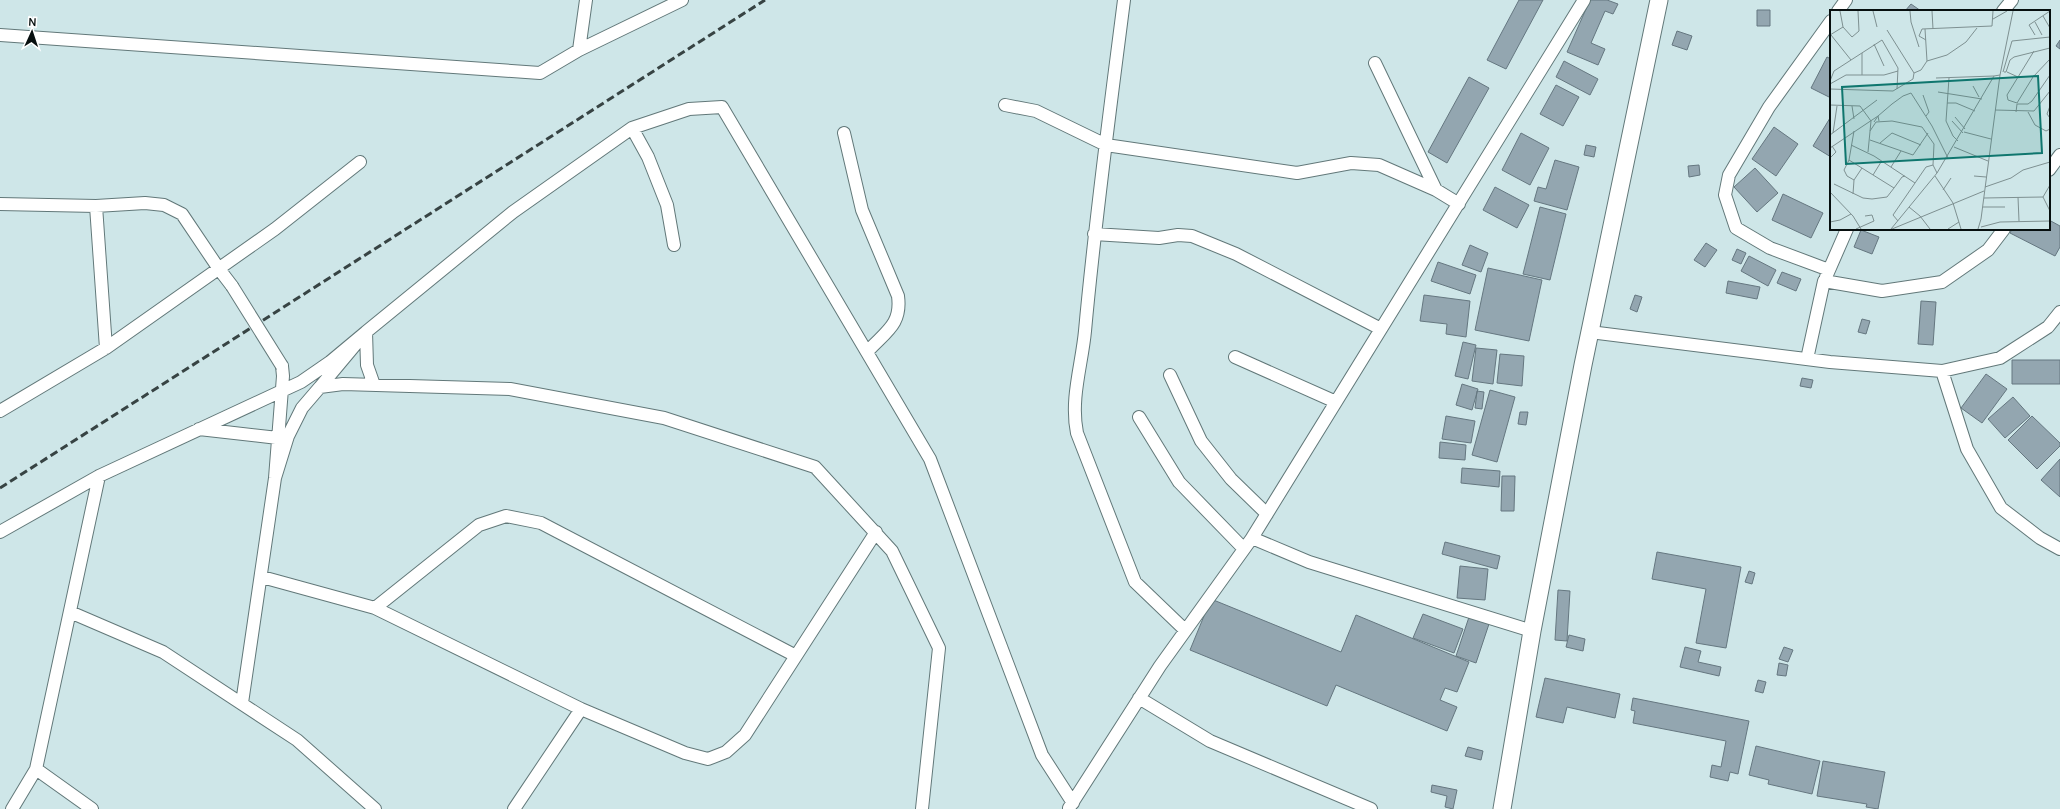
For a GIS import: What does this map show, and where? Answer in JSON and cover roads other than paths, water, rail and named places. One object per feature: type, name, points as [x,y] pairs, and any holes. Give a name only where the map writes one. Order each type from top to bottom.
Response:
[{"type":"main road","points":[[1502,809],[1532,631],[1590,332],[1659,0]]},
{"type":"street","points":[[579,50],[586,0]]},
{"type":"street","points":[[0,35],[540,73],[579,50],[682,0]]},
{"type":"street","points":[[1124,0],[1094,234],[1084,342],[1074,407],[1077,433],[1135,582],[1185,630]]},
{"type":"street","points":[[0,532],[99,476],[301,382],[330,362],[513,212],[632,128],[689,109],[722,107],[930,459],[1042,755],[1070,806],[1139,698],[1185,630],[1252,538],[1584,0]]},
{"type":"street","points":[[1839,10],[1846,0]]},
{"type":"street","points":[[2004,10],[2012,0]]},
{"type":"street","points":[[1829,270],[1770,248],[1736,228],[1725,195],[1729,175],[1769,107],[1830,22]]},
{"type":"street","points":[[1376,63],[1436,190]]},
{"type":"street","points":[[1005,105],[1036,111],[1106,145],[1297,173],[1351,163],[1379,165],[1436,190],[1458,204]]},
{"type":"street","points":[[632,128],[648,157],[667,205],[674,245]]},
{"type":"street","points":[[844,133],[862,210],[898,296],[900,310],[896,321],[867,352]]},
{"type":"street","points":[[2050,169],[2060,156]]},
{"type":"street","points":[[0,411],[106,348],[276,229],[360,162]]},
{"type":"street","points":[[0,204],[96,206],[145,203],[164,205],[182,214],[232,286],[282,366],[282,391],[275,478],[262,577],[242,704]]},
{"type":"street","points":[[96,206],[106,348]]},
{"type":"street","points":[[1807,359],[1824,281],[1847,230]]},
{"type":"street","points":[[1824,281],[1882,291],[1942,282],[1988,250],[2003,230]]},
{"type":"street","points":[[1094,234],[1160,238],[1178,235],[1192,236],[1236,254],[1381,329]]},
{"type":"street","points":[[1590,332],[1807,359],[1942,371],[2000,358],[2048,327],[2060,312]]},
{"type":"street","points":[[366,332],[367,365],[374,385]]},
{"type":"street","points":[[275,478],[288,436],[302,408],[366,332]]},
{"type":"street","points":[[1235,357],[1336,402]]},
{"type":"street","points":[[1942,371],[1967,449],[2001,508],[2040,538],[2060,549]]},
{"type":"street","points":[[1170,375],[1201,441],[1231,479],[1267,514]]},
{"type":"street","points":[[320,387],[343,384],[510,389],[664,418],[815,467],[892,551],[939,648],[922,809]]},
{"type":"street","points":[[1139,417],[1179,482],[1244,549]]},
{"type":"street","points":[[198,429],[278,438]]},
{"type":"street","points":[[12,809],[36,769],[99,476]]},
{"type":"street","points":[[375,608],[479,525],[506,516],[541,523],[796,656]]},
{"type":"street","points":[[262,577],[375,608],[581,708],[685,753],[708,759],[726,752],[745,736],[876,532]]},
{"type":"street","points":[[1252,538],[1309,562],[1532,631]]},
{"type":"street","points":[[70,612],[163,652],[297,740],[373,808]]},
{"type":"street","points":[[1139,698],[1210,741],[1370,809]]},
{"type":"street","points":[[514,809],[581,708]]},
{"type":"street","points":[[36,769],[92,809]]},
{"type":"railway","points":[[0,488],[765,0]]}]
